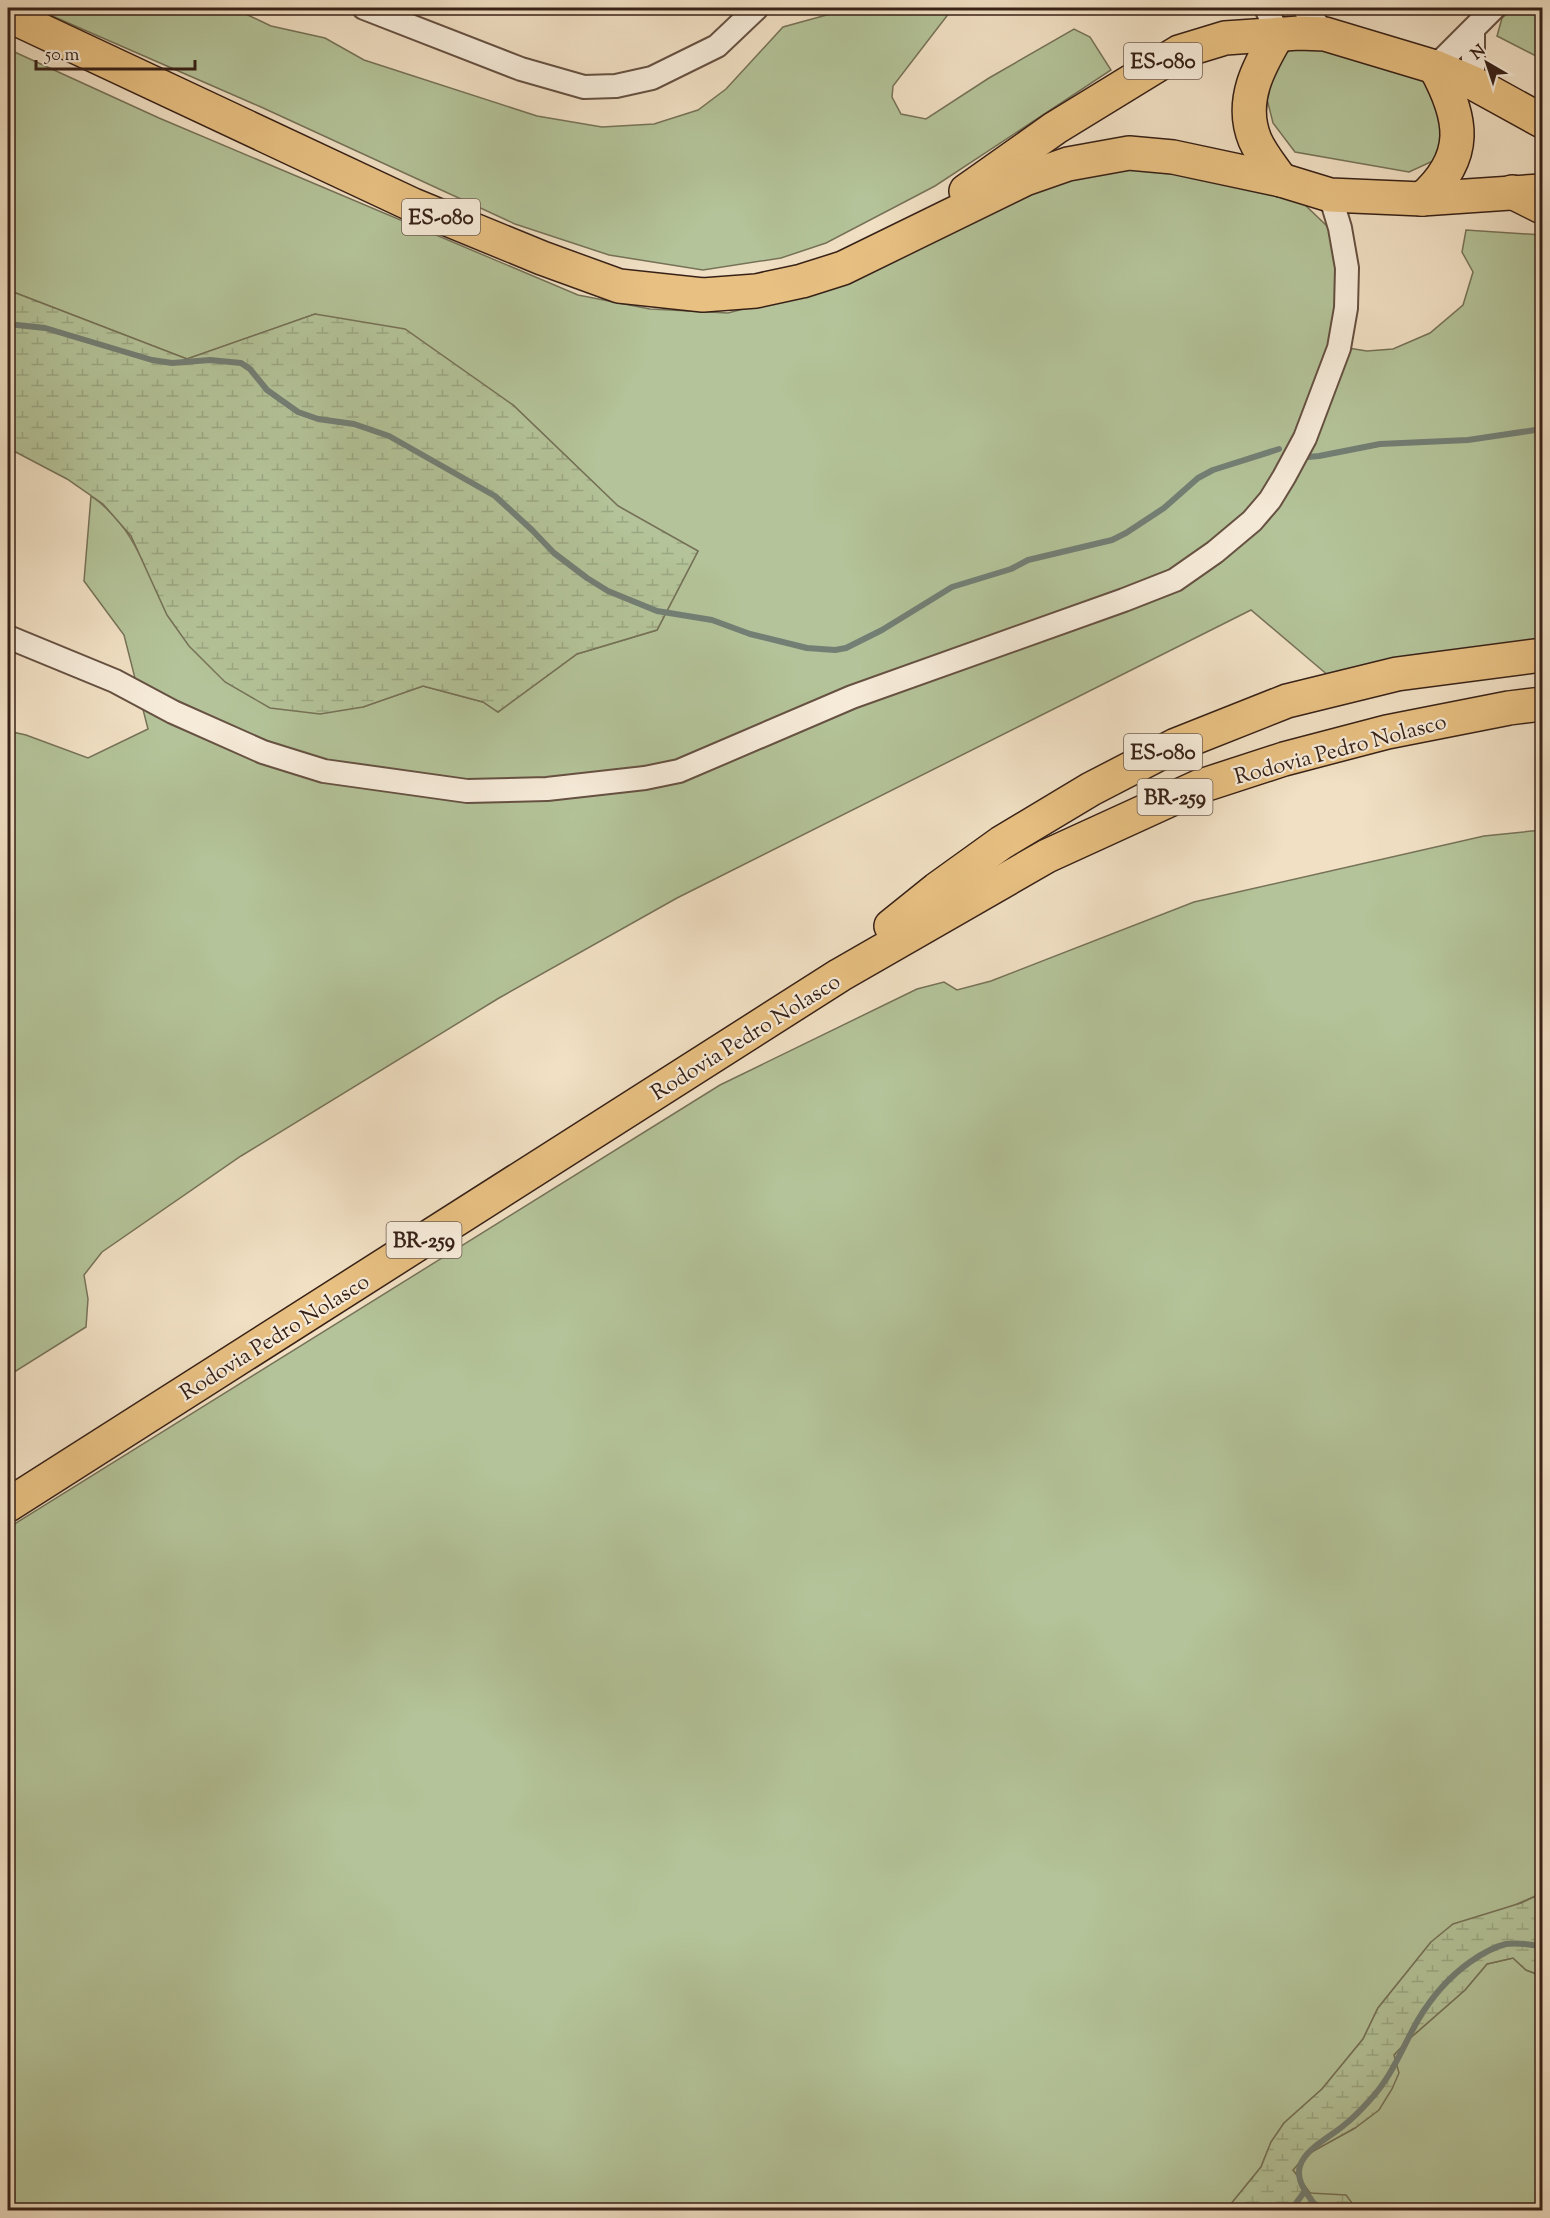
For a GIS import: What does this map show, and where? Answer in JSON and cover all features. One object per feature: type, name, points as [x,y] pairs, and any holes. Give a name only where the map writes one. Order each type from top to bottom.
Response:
[{"type":"main road","name":"ES-080","points":[[8,15],[413,205],[542,258],[619,286],[703,296],[756,291],[802,281],[843,268],[1025,179],[1068,164],[1129,153],[1173,157],[1281,180],[1330,195],[1422,199],[1527,192],[1542,207]]},
{"type":"main road","name":"ES-080","points":[[897,242],[1055,128],[1179,52],[1272,21],[1325,34],[1434,67],[1473,83],[1542,121]]},
{"type":"main road","points":[[1272,21],[1263,59],[1253,83],[1249,104],[1250,124],[1256,141],[1281,180]]},
{"type":"main road","points":[[1422,199],[1437,186],[1448,168],[1455,150],[1458,128],[1450,98],[1434,67]]},
{"type":"main road","name":"ES-080","points":[[840,975],[889,927],[1001,843],[1091,789],[1176,745],[1287,701],[1397,674],[1542,655]]},
{"type":"main road","name":"Rodovia Pedro Nolasco","points":[[8,1505],[840,975],[1047,856],[1198,787],[1284,759],[1388,732],[1509,708],[1542,704]]},
{"type":"street","points":[[364,8],[521,69],[584,87],[616,86],[652,78],[717,46],[757,8]]},
{"type":"street","points":[[1304,8],[1325,34]]},
{"type":"street","points":[[1434,67],[1494,8]]},
{"type":"street","points":[[1473,30],[1473,83]]},
{"type":"street","points":[[8,637],[115,681],[173,712],[263,752],[324,771],[467,791],[548,789],[645,778],[679,771],[852,697],[1124,600],[1175,579],[1215,552],[1252,521],[1270,500],[1305,438],[1339,348],[1346,308],[1347,268],[1340,228],[1330,195]]},
{"type":"green space","points":[[34,8],[233,8],[271,26],[325,38],[364,60],[537,116],[602,127],[654,124],[698,110],[726,89],[783,27],[852,8],[953,8],[893,86],[892,97],[901,114],[926,119],[989,78],[1074,29],[1090,37],[1111,70],[935,186],[826,243],[781,258],[703,270],[609,255],[515,224],[261,107]]},
{"type":"green space","points":[[1514,8],[1542,8],[1542,59],[1497,36],[1502,18]]},
{"type":"green space","points":[[1315,36],[1448,81],[1446,155],[1409,172],[1295,152],[1273,123],[1265,91],[1277,58]]},
{"type":"green space","points":[[8,49],[159,118],[578,295],[650,309],[728,313],[814,290],[1068,163],[1282,183],[1328,227],[1339,244],[1343,267],[1335,299],[1334,327],[1348,348],[1367,351],[1393,349],[1430,333],[1463,305],[1473,272],[1462,252],[1466,230],[1542,235],[1542,649],[1336,682],[1251,610],[677,898],[499,998],[241,1156],[102,1252],[84,1275],[88,1299],[86,1327],[8,1376],[8,731],[26,735],[88,758],[148,729],[124,635],[84,581],[91,496],[125,529],[148,571],[363,707],[423,686],[483,702],[498,712],[577,654],[657,630],[698,551],[618,506],[513,405],[315,314],[187,359],[8,290]]},
{"type":"green space","points":[[8,290],[187,359],[315,314],[405,329],[513,405],[618,506],[698,551],[657,630],[577,654],[498,712],[483,702],[423,686],[363,707],[320,714],[270,708],[225,682],[189,646],[167,615],[131,536],[103,504],[67,479],[8,448]]},
{"type":"green space","points":[[1542,830],[1542,1893],[1431,1942],[1378,2008],[1363,2039],[1322,2089],[1284,2123],[1271,2142],[1261,2167],[1226,2210],[8,2210],[8,1528],[720,1085],[917,989],[944,982],[957,990],[991,981],[1194,902],[1484,836]]},
{"type":"green space","points":[[1542,1893],[1542,1976],[1526,1970],[1513,1958],[1487,1964],[1465,1990],[1394,2055],[1399,2073],[1379,2110],[1355,2128],[1306,2155],[1293,2170],[1310,2193],[1346,2195],[1355,2210],[1226,2210],[1261,2167],[1271,2142],[1284,2123],[1322,2089],[1363,2039],[1378,2008],[1431,1942],[1453,1924],[1521,1903]]},
{"type":"green space","points":[[1513,1958],[1526,1970],[1542,1976],[1542,2210],[1355,2210],[1355,2207],[1310,2193],[1293,2170],[1306,2155],[1355,2128],[1394,2055],[1408,2040],[1465,1990],[1487,1964]]},
{"type":"waterway","points":[[8,324],[45,328],[152,360],[172,363],[210,360],[241,363],[250,369],[267,390],[298,412],[318,419],[354,424],[389,436],[495,496],[554,553],[608,591],[657,611],[712,620],[750,634],[807,648],[835,650],[846,648],[882,630],[952,587],[1011,569],[1028,560],[1112,540],[1164,508],[1198,478],[1213,470],[1279,449]]},
{"type":"waterway","points":[[1308,457],[1380,444],[1468,440],[1542,429]]},
{"type":"waterway","points":[[1319,2210],[1301,2184],[1299,2172],[1303,2160],[1312,2149],[1363,2108],[1377,2092],[1418,2020],[1441,1988],[1470,1962],[1496,1947],[1515,1943],[1542,1946]]},
{"type":"waterway","points":[[1291,2210],[1305,2191]]}]
